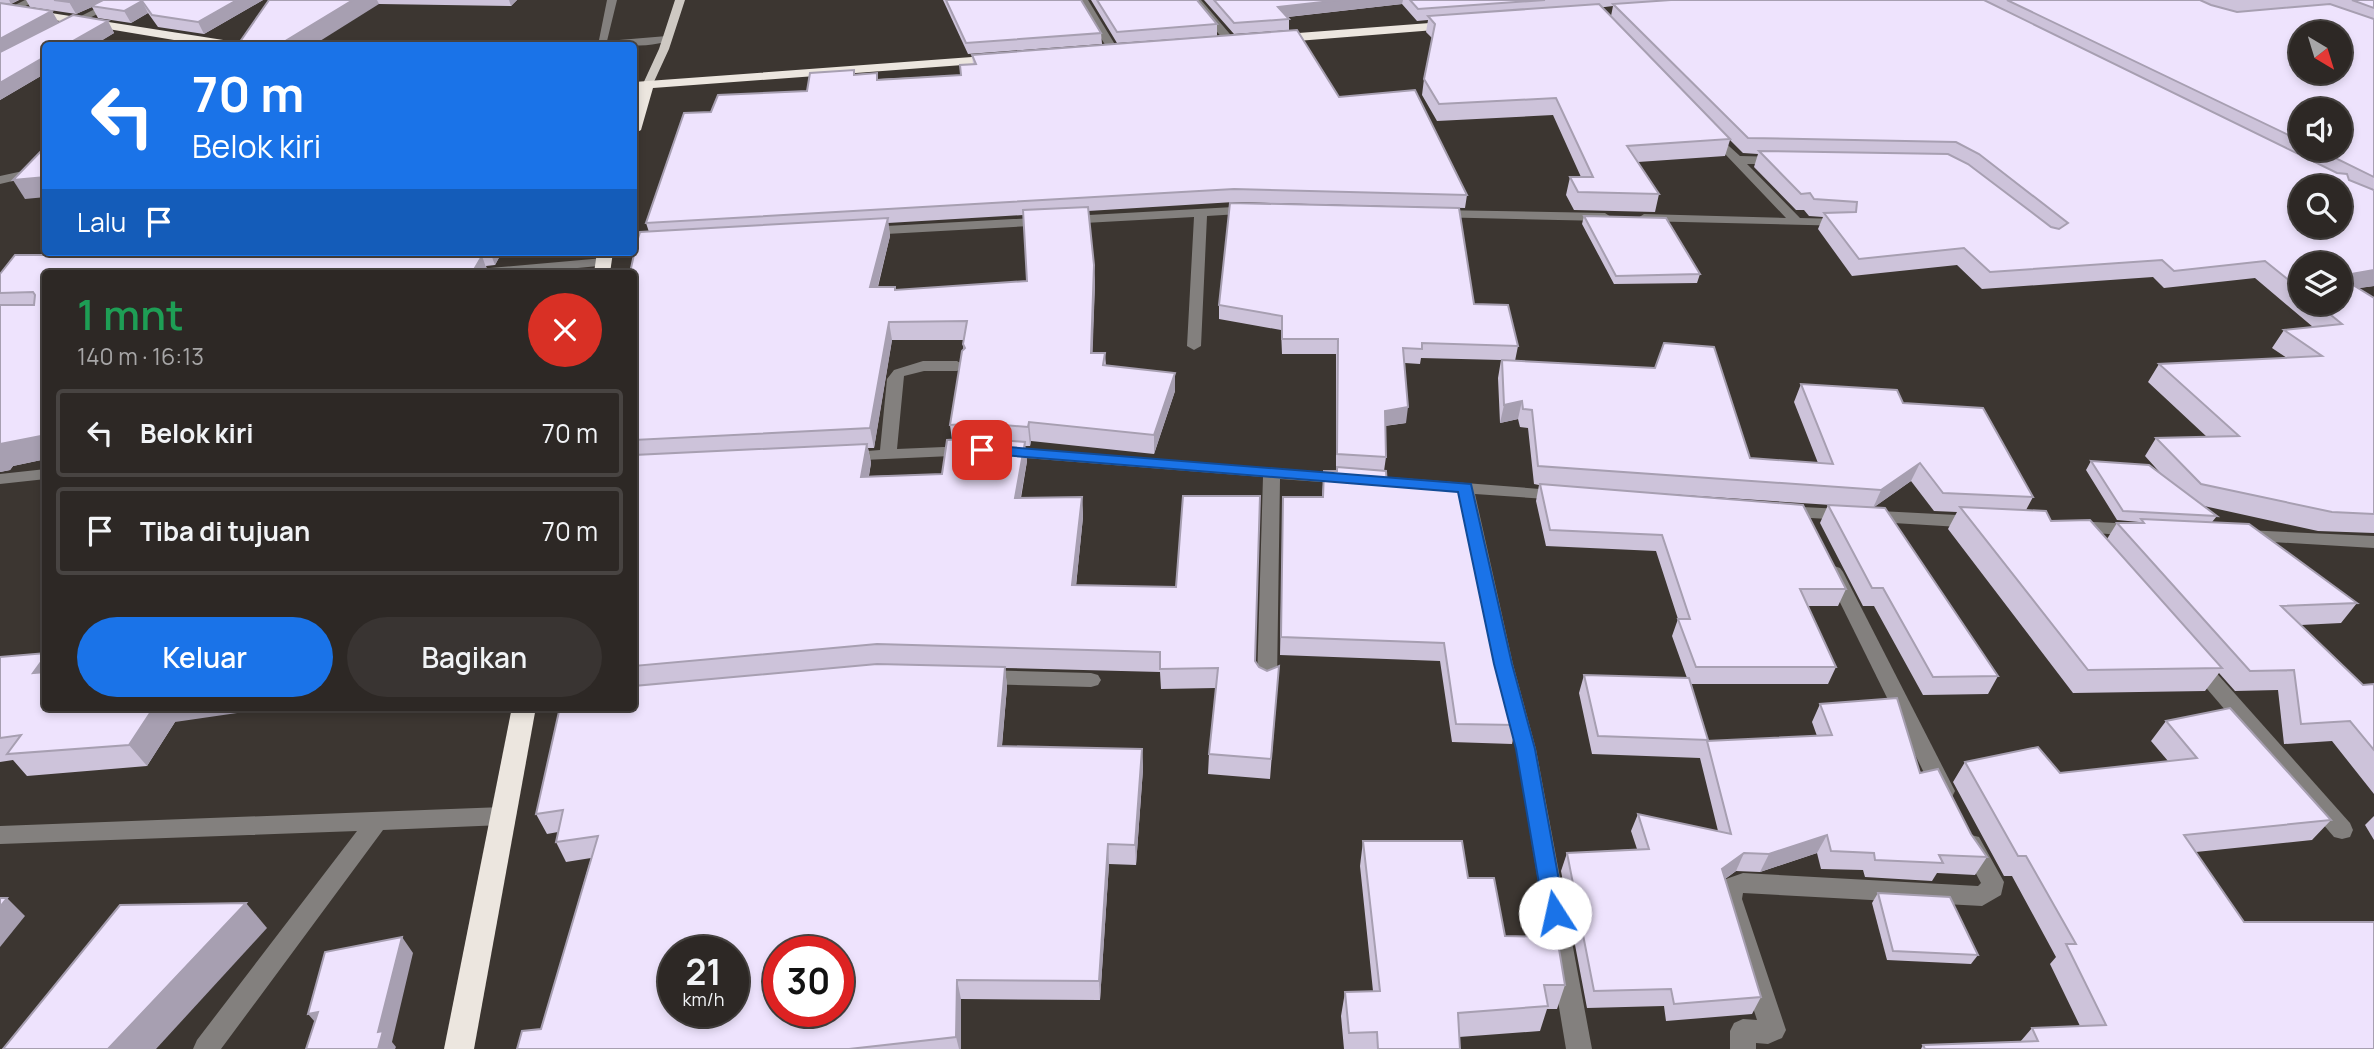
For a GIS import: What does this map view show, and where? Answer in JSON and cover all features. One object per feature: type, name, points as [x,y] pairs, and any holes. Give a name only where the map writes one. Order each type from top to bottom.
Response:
[{"type":"highway","points":[[6,8],[212,42]]},
{"type":"highway","points":[[1258,40],[1463,25]]},
{"type":"highway","points":[[1225,43],[1245,41]]},
{"type":"highway","points":[[1101,52],[1121,50]]},
{"type":"highway","points":[[637,108],[640,86],[1018,58]]},
{"type":"highway","points":[[460,1049],[503,816],[527,711]]},
{"type":"main road","points":[[640,86],[657,66],[680,0]]},
{"type":"street","points":[[6,8],[33,0]]},
{"type":"street","points":[[55,32],[121,0]]},
{"type":"street","points":[[602,42],[612,0]]},
{"type":"street","points":[[1083,0],[1121,50]]},
{"type":"street","points":[[1196,0],[1225,43]]},
{"type":"street","points":[[637,45],[665,44]]},
{"type":"street","points":[[1699,120],[1796,221]]},
{"type":"street","points":[[1737,160],[1792,160]]},
{"type":"street","points":[[0,180],[42,170]]},
{"type":"street","points":[[855,232],[1201,211],[1262,210]]},
{"type":"street","points":[[1194,346],[1201,211]]},
{"type":"street","points":[[1426,213],[1844,223]]},
{"type":"street","points":[[512,270],[603,262]]},
{"type":"street","points":[[888,454],[895,379],[899,373],[923,366],[957,366]]},
{"type":"street","points":[[834,457],[982,450],[1576,496]]},
{"type":"street","points":[[1267,681],[1272,472]]},
{"type":"street","points":[[0,479],[42,474]]},
{"type":"street","points":[[1465,487],[1503,664],[1526,749],[1579,1049]]},
{"type":"street","points":[[1770,511],[1995,523]]},
{"type":"street","points":[[1804,513],[1951,806]]},
{"type":"street","points":[[2049,526],[2158,531]]},
{"type":"street","points":[[2077,527],[2095,545]]},
{"type":"street","points":[[2225,535],[2374,542]]},
{"type":"street","points":[[2181,646],[2343,830]]},
{"type":"street","points":[[960,677],[1091,680]]},
{"type":"street","points":[[0,835],[503,816]]},
{"type":"street","points":[[206,1049],[377,821]]},
{"type":"street","points":[[1743,1049],[1743,1031],[1773,1030],[1730,899],[1734,886],[1743,883],[1982,896],[1993,888],[1991,875],[1964,831]]},
{"type":"building","points":[[103,0],[237,0],[198,22],[152,15],[142,1],[124,11],[91,6]]},
{"type":"building","points":[[269,0],[353,0],[284,42],[240,42]]},
{"type":"building","points":[[946,0],[1081,0],[1101,33],[966,43]]},
{"type":"building","points":[[1097,0],[1197,0],[1217,24],[1117,32]]},
{"type":"building","points":[[1214,0],[1340,0],[1278,7],[1289,19],[1234,23]]},
{"type":"building","points":[[1410,0],[1545,0],[1418,9]]},
{"type":"building","points":[[1671,0],[1984,0],[2289,149],[2289,161],[2313,161],[2337,173],[2347,174],[2289,175],[2289,238],[2352,238],[2352,181],[2374,190],[2374,270],[2352,274],[2352,252],[2289,252],[2289,280],[2265,261],[2174,271],[2162,260],[1990,272],[1964,248],[1859,259],[1824,213],[1856,212],[1857,202],[1814,199],[1810,193],[1801,194],[1759,151],[1948,154],[1968,164],[2051,227],[2059,229],[2068,223],[1979,154],[1956,142],[1748,138],[1613,4]]},
{"type":"building","points":[[2007,0],[2200,0],[2237,12],[2330,4],[2374,19],[2374,177],[2341,161],[2352,161],[2352,98],[2289,98],[2289,135]]},
{"type":"building","points":[[2352,0],[2374,0],[2374,8]]},
{"type":"building","points":[[0,3],[52,11],[0,39]]},
{"type":"building","points":[[1599,4],[1730,139],[1627,146],[1659,194],[1578,192],[1570,177],[1593,177],[1556,98],[1439,104],[1424,79],[1435,24],[1428,16]]},
{"type":"building","points":[[73,15],[108,21],[71,42],[42,42],[42,58],[0,83],[0,52]]},
{"type":"building","points":[[1297,30],[1339,97],[1415,90],[1467,195],[1234,189],[646,223],[684,113],[711,112],[718,95],[807,91],[810,73],[854,70],[854,75],[877,73],[877,80],[961,75],[960,65],[976,64],[972,55]]},
{"type":"building","points":[[42,150],[42,177],[13,180]]},
{"type":"building","points":[[1230,203],[1459,208],[1474,304],[1508,305],[1518,346],[1422,343],[1422,349],[1403,348],[1408,407],[1385,411],[1386,457],[1337,454],[1338,339],[1282,339],[1282,316],[1219,305]]},
{"type":"building","points":[[1088,207],[1094,265],[1091,353],[1105,353],[1103,365],[1175,373],[1154,435],[1029,422],[1028,427],[980,423],[950,425],[962,351],[965,348],[963,344],[967,321],[889,322],[870,428],[637,440],[637,270],[631,270],[634,256],[637,256],[640,232],[888,218],[870,287],[895,287],[895,290],[1027,281],[1023,210]]},
{"type":"building","points":[[1584,216],[1666,218],[1700,274],[1616,276]]},
{"type":"building","points":[[15,255],[482,256],[474,270],[42,270],[42,436],[0,444],[0,305],[34,305],[35,295],[33,292],[0,293],[0,274]]},
{"type":"building","points":[[2352,284],[2374,298],[2374,514],[2332,512],[2201,484],[2156,438],[2239,436],[2159,364],[2322,356],[2284,330],[2342,324],[2331,315],[2352,315]]},
{"type":"building","points":[[1664,343],[1714,347],[1750,458],[1833,464],[1801,384],[1897,390],[1903,403],[1983,408],[2033,497],[1943,493],[1920,463],[1881,490],[1538,466],[1532,410],[1523,409],[1522,401],[1504,405],[1502,360],[1655,368]]},
{"type":"building","points":[[979,438],[1025,442],[1015,498],[1082,497],[1072,585],[1176,587],[1183,496],[1260,496],[1255,661],[1267,671],[1279,666],[1271,759],[1209,754],[1218,668],[1160,669],[1160,652],[877,644],[637,666],[637,455],[867,444],[861,477],[942,474],[947,440]]},
{"type":"building","points":[[2091,461],[2149,465],[2217,516],[2123,511]]},
{"type":"building","points":[[1337,467],[1386,471],[1387,486],[1461,487],[1494,647],[1516,725],[1456,724],[1444,643],[1281,637],[1283,497],[1323,497],[1324,471],[1337,471]]},
{"type":"building","points":[[1540,484],[1803,505],[1846,589],[1800,589],[1836,667],[1696,667],[1678,619],[1690,619],[1662,535],[1550,530]]},
{"type":"building","points":[[1828,505],[1885,508],[1998,676],[1933,677],[1883,588],[1872,588]]},
{"type":"building","points":[[1960,507],[2046,511],[2051,521],[2090,520],[2222,668],[2088,670]]},
{"type":"building","points":[[2141,519],[2249,524],[2357,603],[2281,606],[2363,685],[2374,684],[2374,750],[2350,721],[2301,724],[2294,670],[2250,671],[2117,523],[2144,523]]},
{"type":"building","points":[[42,653],[42,661],[33,673],[42,672],[42,711],[151,711],[129,745],[7,754],[21,735],[0,738],[0,657]]},
{"type":"building","points":[[877,664],[1005,667],[998,746],[1142,749],[1135,845],[1108,844],[1099,981],[957,980],[956,1037],[849,1049],[517,1049],[522,1031],[541,1029],[598,836],[556,842],[563,810],[536,814],[559,711],[637,711],[637,686]]},
{"type":"building","points":[[1584,675],[1689,678],[1708,740],[1598,736]]},
{"type":"building","points":[[1897,698],[1920,773],[1938,769],[1971,834],[1987,857],[1939,855],[1943,863],[1875,860],[1874,853],[1831,851],[1827,835],[1769,854],[1744,853],[1722,869],[1761,997],[1674,1004],[1671,989],[1594,991],[1567,853],[1649,849],[1638,814],[1731,834],[1707,741],[1832,735],[1820,704]]},
{"type":"building","points":[[2230,708],[2331,820],[2184,835],[2244,922],[2374,922],[2374,1049],[1925,1049],[1923,1045],[2038,1041],[2032,1028],[2106,1025],[2066,944],[2076,944],[2026,856],[2018,856],[1965,762],[2038,747],[2060,773],[2197,758],[2166,721]]},
{"type":"building","points":[[1363,841],[1462,841],[1468,878],[1494,878],[1505,936],[1557,937],[1565,985],[1544,985],[1548,1006],[1458,1013],[1460,1049],[1378,1049],[1377,1032],[1349,1033],[1345,992],[1380,991]]},
{"type":"building","points":[[1878,893],[1950,897],[1978,955],[1893,951]]},
{"type":"building","points":[[0,898],[7,898],[0,907]]},
{"type":"building","points":[[246,903],[108,1049],[3,1049],[120,905]]},
{"type":"building","points":[[402,937],[378,1032],[383,1031],[378,1049],[306,1049],[318,1012],[308,1014],[325,952]]},
{"type":"route","points":[[982,450],[1465,487],[1503,664],[1526,749],[1555,913]]}]
